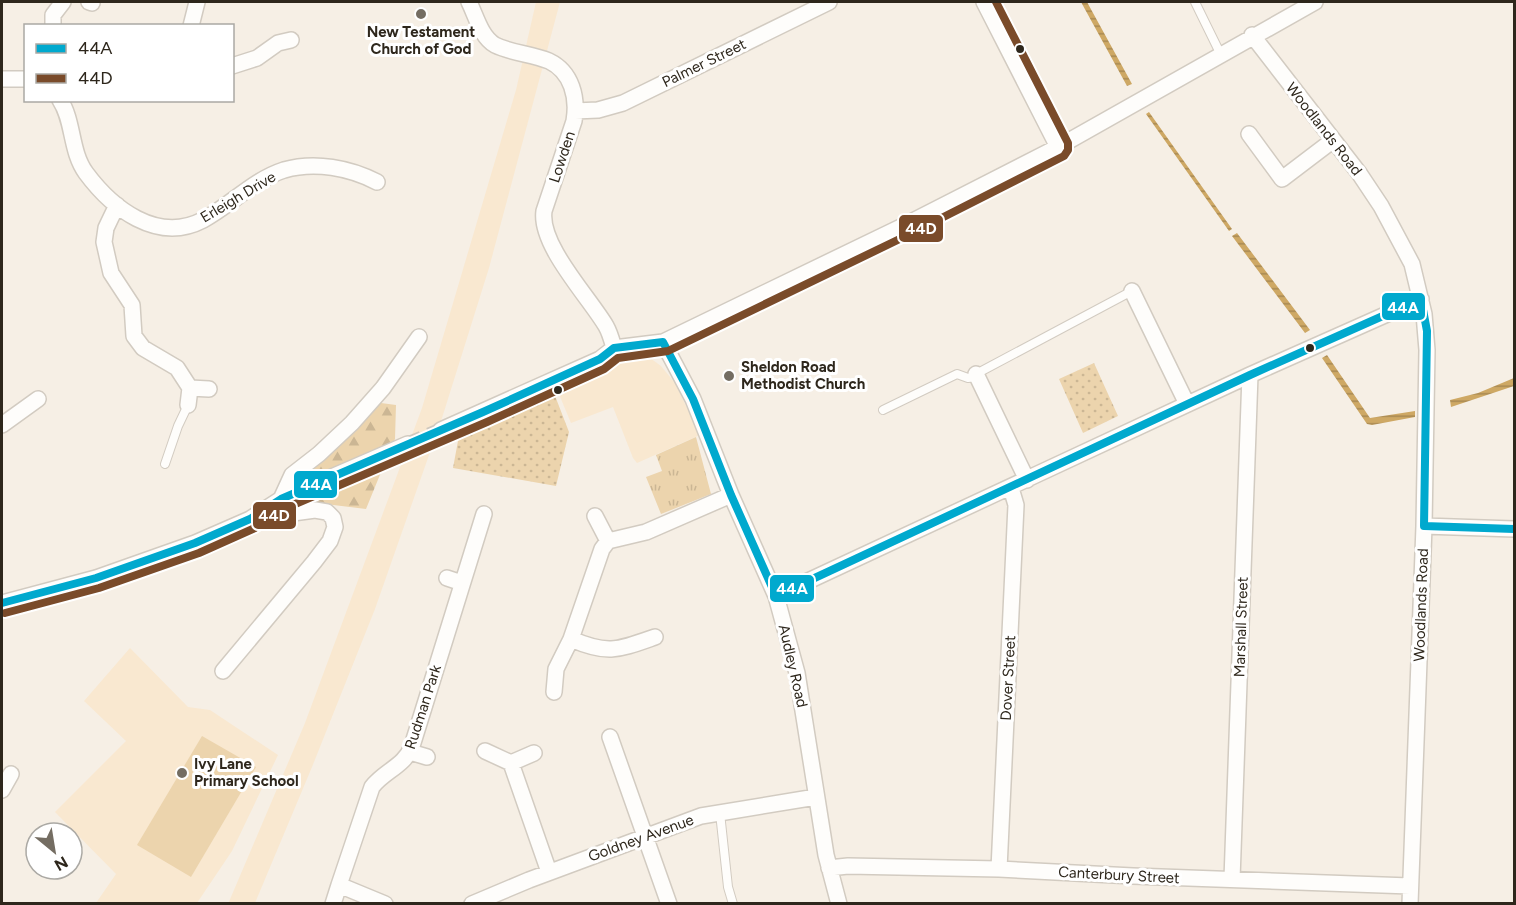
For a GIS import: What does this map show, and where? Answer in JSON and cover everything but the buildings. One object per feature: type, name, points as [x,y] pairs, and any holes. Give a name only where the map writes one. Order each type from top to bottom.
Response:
[{"type":"street","points":[[53,24],[53,15],[63,2]]},
{"type":"street","points":[[192,24],[197,2]]},
{"type":"street","name":"Lowden","points":[[469,2],[483,33],[492,43],[549,61],[560,69],[573,88],[575,111],[544,211],[543,225],[555,251],[608,328],[614,348]]},
{"type":"street","name":"Palmer Street","points":[[575,111],[598,110],[615,106],[829,2]]},
{"type":"street","points":[[984,2],[1058,147]]},
{"type":"street","points":[[441,430],[600,358],[614,348],[663,342],[905,225],[1058,147],[1221,55],[1252,35],[1315,2]]},
{"type":"street","name":"Woodlands Road","points":[[1252,35],[1359,173],[1394,228],[1412,264],[1427,330],[1424,526],[1410,903]]},
{"type":"street","points":[[234,65],[257,58],[278,43],[291,40]]},
{"type":"street","points":[[2,79],[24,80]]},
{"type":"street","name":"Erleigh Drive","points":[[66,102],[72,142],[84,171],[117,205],[135,219],[148,225],[177,227],[201,221],[268,177],[294,168],[319,166],[335,168],[378,182]]},
{"type":"street","points":[[1249,134],[1282,179],[1332,141]]},
{"type":"street","points":[[117,205],[106,228],[105,249],[111,273],[132,305],[134,336],[143,348],[177,368],[190,388],[188,405]]},
{"type":"street","points":[[1132,291],[1187,404]]},
{"type":"street","points":[[776,596],[1187,404],[1421,299]]},
{"type":"street","points":[[281,499],[291,475],[320,454],[360,414],[383,388],[419,337]]},
{"type":"street","name":"Audley Road","points":[[663,342],[693,399],[731,495],[776,596],[797,673],[816,797],[829,868],[839,903]]},
{"type":"street","name":"Marshall Street","points":[[1232,879],[1250,375]]},
{"type":"street","points":[[976,376],[1027,480]]},
{"type":"street","points":[[190,388],[209,389]]},
{"type":"street","points":[[2,425],[38,399]]},
{"type":"street","points":[[2,603],[96,579],[195,543],[250,519],[281,499],[408,444]]},
{"type":"street","name":"Dover Street","points":[[999,869],[1016,505],[1011,488]]},
{"type":"street","points":[[554,692],[556,669],[571,639],[596,564],[608,541],[646,532],[731,495]]},
{"type":"street","points":[[223,670],[314,562],[330,541],[335,527],[333,518],[327,512],[315,510],[250,519]]},
{"type":"street","name":"Rudman Park","points":[[333,903],[372,787],[382,776],[402,763],[410,752],[454,580],[484,514]]},
{"type":"street","points":[[595,516],[608,541]]},
{"type":"street","points":[[1424,526],[1515,530]]},
{"type":"street","points":[[571,639],[587,646],[611,650],[655,637]]},
{"type":"street","points":[[610,737],[669,903]]},
{"type":"street","points":[[485,751],[511,763],[549,872]]},
{"type":"street","points":[[410,752],[427,757]]},
{"type":"street","points":[[511,763],[534,753]]},
{"type":"street","points":[[2,790],[11,774]]},
{"type":"street","name":"Goldney Avenue","points":[[472,903],[701,816],[816,797]]},
{"type":"street","name":"Canterbury Street","points":[[829,868],[848,866],[999,869],[1410,885]]},
{"type":"street","points":[[339,885],[385,903]]},
{"type":"lane","points":[[1194,2],[1221,55]]},
{"type":"lane","points":[[884,410],[957,374],[968,378],[976,376],[1132,291]]},
{"type":"lane","points":[[165,464],[188,405]]},
{"type":"lane","points":[[720,813],[728,887],[733,903]]},
{"type":"shaded area","points":[[536,2],[560,2],[489,268],[442,418],[375,609],[255,903],[228,904],[305,723],[422,408],[516,90]]},
{"type":"shaded area","points":[[1081,2],[1087,2],[1132,84],[1127,86]]},
{"type":"shaded area","points":[[1149,112],[1232,229],[1229,231],[1146,114]]},
{"type":"shaded area","points":[[1237,233],[1310,330],[1305,333],[1232,236]]},
{"type":"shaded area","points":[[628,353],[646,355],[661,366],[675,383],[700,435],[637,463],[613,407],[571,423],[556,387]]},
{"type":"shaded area","points":[[1327,355],[1370,418],[1415,411],[1415,417],[1367,424],[1322,358]]},
{"type":"shaded area","points":[[1514,378],[1514,386],[1451,407],[1450,400],[1478,393]]},
{"type":"shaded area","name":"Ivy Lane Primary School","points":[[130,648],[188,707],[210,710],[278,755],[232,851],[197,903],[96,903],[116,874],[84,841],[84,821],[64,821],[55,812],[126,741],[84,701]]},
{"type":"green space","points":[[1094,363],[1118,416],[1083,433],[1059,379]]},
{"type":"green space","points":[[552,388],[569,432],[556,486],[453,468],[460,430]]},
{"type":"green space","points":[[381,403],[396,405],[395,439],[392,445],[302,485],[300,480],[357,429]]},
{"type":"green space","points":[[696,437],[711,494],[661,514],[646,477],[662,471],[656,455]]},
{"type":"green space","points":[[386,460],[366,509],[309,502],[306,495]]},
{"type":"green space","points":[[202,736],[256,767],[191,877],[137,845]]},
{"type":"tunnel","points":[[408,444],[441,430]]},
{"type":"transit line","name":"44D","points":[[5,613],[99,588],[199,553],[255,528],[286,508],[487,422],[604,369],[618,358],[668,351],[910,234],[1064,156],[1068,150],[1068,143],[996,2]]},
{"type":"transit line","name":"44A","points":[[2,603],[96,578],[195,543],[250,519],[281,499],[600,359],[614,348],[663,342],[693,399],[731,495],[776,596],[1250,375],[1421,299],[1427,331],[1424,526],[1514,529]]},
{"type":"place","name":"New Testament Church of God","points":[[421,14]]},
{"type":"place","name":"Sheldon Road Methodist Church","points":[[729,376]]},
{"type":"place","name":"Ivy Lane Primary School","points":[[182,773]]}]
